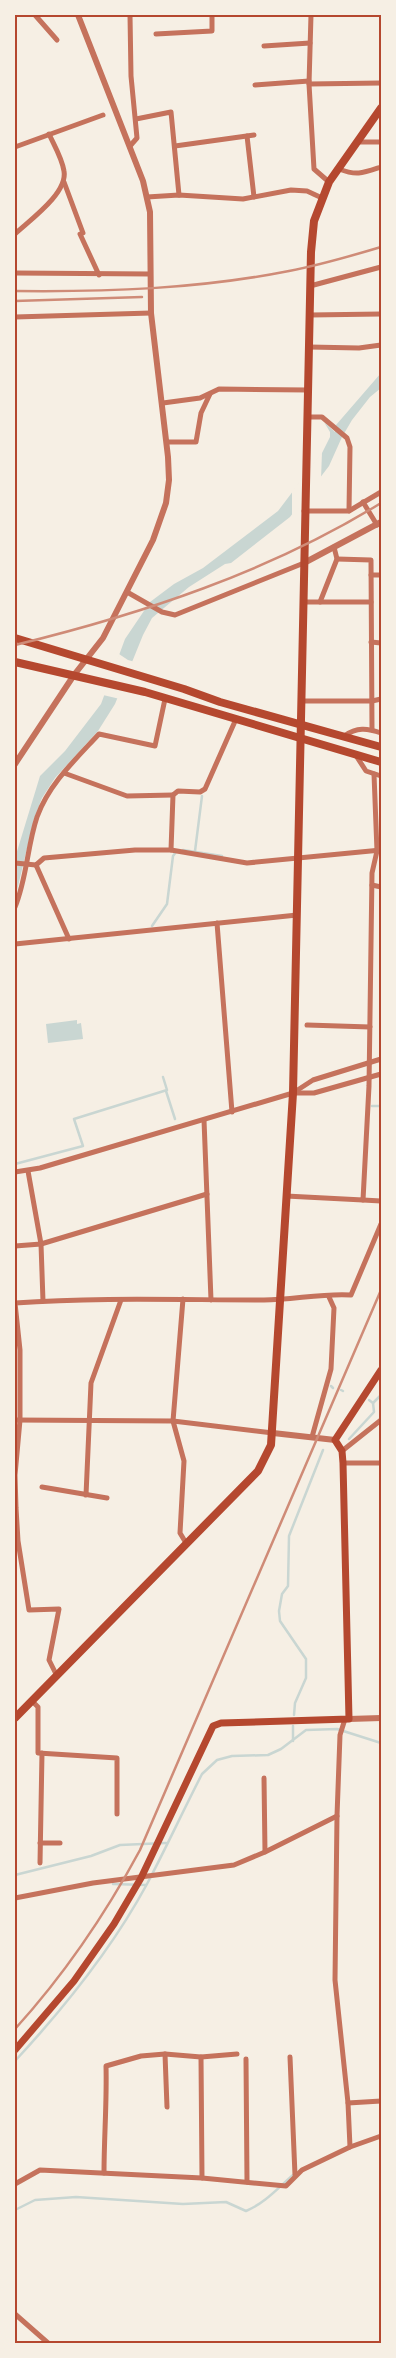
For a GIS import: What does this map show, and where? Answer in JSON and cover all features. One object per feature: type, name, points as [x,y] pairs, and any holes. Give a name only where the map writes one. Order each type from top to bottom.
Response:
[{"type":"main road","points":[[15,1718],[258,1471],[271,1445],[293,1093],[304,602],[304,511],[310,286],[314,221],[329,182],[381,108]]},
{"type":"main road","points":[[15,638],[184,688],[220,702],[381,747]]},
{"type":"main road","points":[[15,662],[108,682],[381,762]]},
{"type":"main road","points":[[15,2050],[74,1982],[144,1880],[156,1849],[208,1733],[213,1726],[221,1724],[347,1719],[343,1463],[342,1451],[336,1440],[381,1370]]},
{"type":"street","points":[[35,15],[57,40]]},
{"type":"street","points":[[15,764],[74,675],[103,638],[154,540],[163,514],[169,480],[163,403],[151,313],[150,212],[130,146],[78,15]]},
{"type":"street","points":[[130,15],[131,76],[137,138],[130,146]]},
{"type":"street","points":[[156,34],[212,31],[212,15]]},
{"type":"street","points":[[311,15],[309,83],[314,169],[329,182]]},
{"type":"street","points":[[264,46],[310,44]]},
{"type":"street","points":[[255,86],[309,83],[381,83]]},
{"type":"street","points":[[136,119],[171,112],[179,195]]},
{"type":"street","points":[[15,147],[103,115]]},
{"type":"street","points":[[49,134],[64,170],[64,181],[83,233],[80,234],[98,275]]},
{"type":"street","points":[[175,146],[254,135]]},
{"type":"street","points":[[247,136],[254,198]]},
{"type":"street","points":[[357,142],[381,142]]},
{"type":"street","points":[[339,169],[352,174],[359,174],[381,167]]},
{"type":"street","points":[[15,234],[51,201],[64,181]]},
{"type":"street","points":[[147,197],[179,195],[254,198],[292,190],[307,191],[322,198]]},
{"type":"street","points":[[310,286],[381,267]]},
{"type":"street","points":[[15,273],[150,274]]},
{"type":"street","points":[[15,318],[151,313]]},
{"type":"street","points":[[310,315],[381,314]]},
{"type":"street","points":[[309,347],[359,348],[381,345]]},
{"type":"street","points":[[163,403],[200,398],[218,389],[308,390]]},
{"type":"street","points":[[167,442],[196,442],[201,414],[210,393]]},
{"type":"street","points":[[307,418],[322,417],[347,438],[350,447],[348,510]]},
{"type":"street","points":[[304,511],[348,510],[381,492]]},
{"type":"street","points":[[126,592],[162,612],[175,615],[183,613],[304,563],[379,524],[363,502]]},
{"type":"street","points":[[320,602],[337,559],[334,547]]},
{"type":"street","points":[[337,559],[371,560],[372,730]]},
{"type":"street","points":[[371,575],[381,575]]},
{"type":"street","points":[[304,602],[371,602]]},
{"type":"street","points":[[371,642],[381,642]]},
{"type":"street","points":[[15,907],[23,888],[25,865],[37,819],[43,802],[56,780],[98,734],[155,746],[165,699]]},
{"type":"street","points":[[301,701],[372,701],[381,699]]},
{"type":"street","points":[[64,773],[127,796],[173,795],[178,791],[200,792],[205,789],[236,719]]},
{"type":"street","points":[[344,736],[352,731],[372,730],[381,733]]},
{"type":"street","points":[[355,754],[362,768],[381,776]]},
{"type":"street","points":[[363,1200],[369,1078],[372,886],[379,850],[374,774]]},
{"type":"street","points":[[171,850],[173,795]]},
{"type":"street","points":[[15,863],[36,865],[44,858],[135,850],[171,850],[241,862],[379,850]]},
{"type":"street","points":[[36,865],[69,939]]},
{"type":"street","points":[[372,886],[381,888]]},
{"type":"street","points":[[15,944],[297,915]]},
{"type":"street","points":[[217,923],[232,1112]]},
{"type":"street","points":[[307,1025],[370,1026]]},
{"type":"street","points":[[15,1172],[28,1171],[232,1112],[293,1093],[313,1080],[381,1059]]},
{"type":"street","points":[[293,1093],[314,1093],[381,1074]]},
{"type":"street","points":[[204,1120],[211,1300]]},
{"type":"street","points":[[28,1171],[41,1244],[43,1301]]},
{"type":"street","points":[[15,1246],[41,1244],[207,1194]]},
{"type":"street","points":[[286,1196],[381,1201]]},
{"type":"street","points":[[56,1676],[50,1660],[59,1609],[29,1610],[16,1519],[15,1475],[20,1350],[15,1303],[43,1301],[211,1300],[351,1295],[381,1224]]},
{"type":"street","points":[[312,1437],[331,1369],[334,1308],[329,1296]]},
{"type":"street","points":[[183,1299],[173,1421],[184,1461],[180,1533],[186,1543]]},
{"type":"street","points":[[86,1495],[92,1376],[121,1300]]},
{"type":"street","points":[[18,1420],[173,1421],[336,1440]]},
{"type":"street","points":[[342,1451],[381,1420]]},
{"type":"street","points":[[343,1463],[381,1462]]},
{"type":"street","points":[[42,1487],[107,1498]]},
{"type":"street","points":[[32,1701],[38,1708],[38,1753],[117,1758],[117,1814]]},
{"type":"street","points":[[350,2147],[348,2103],[335,1980],[340,1735],[347,1719],[381,1718]]},
{"type":"street","points":[[40,1863],[42,1753]]},
{"type":"street","points":[[264,1778],[265,1852]]},
{"type":"street","points":[[15,1898],[93,1883],[144,1880],[234,1865],[265,1852],[337,1816]]},
{"type":"street","points":[[40,1842],[60,1843]]},
{"type":"street","points":[[165,2054],[167,2107]]},
{"type":"street","points":[[104,2173],[104,2122],[107,2114],[106,2066],[141,2056],[237,2054]]},
{"type":"street","points":[[201,2056],[202,2178]]},
{"type":"street","points":[[290,2057],[295,2176]]},
{"type":"street","points":[[246,2059],[247,2182]]},
{"type":"street","points":[[348,2103],[381,2101]]},
{"type":"street","points":[[15,2184],[40,2170],[202,2178],[286,2186],[295,2176],[350,2147],[381,2136]]},
{"type":"street","points":[[15,2314],[48,2343]]},
{"type":"shaded area","points":[[381,373],[381,388],[370,397],[352,420],[329,466],[290,517],[231,563],[225,564],[189,587],[152,618],[143,635],[115,704],[98,731],[55,778],[42,798],[34,819],[15,899],[15,858],[40,776],[65,751],[101,704],[125,639],[150,602],[174,584],[203,568],[278,511],[322,453],[330,437],[330,432],[324,422],[335,432],[336,425]]},
{"type":"shaded area","points":[[77,1020],[77,1024],[81,1023],[83,1039],[48,1043],[46,1024]]},
{"type":"pier","points":[[322,452],[321,479],[292,517],[292,491]]},
{"type":"pier","points":[[119,654],[135,662],[120,699],[103,695]]},
{"type":"waterway","points":[[195,851],[202,796]]},
{"type":"waterway","points":[[183,850],[222,856]]},
{"type":"waterway","points":[[152,926],[167,904],[173,856],[176,852]]},
{"type":"waterway","points":[[15,1164],[83,1146],[74,1119],[167,1090],[163,1077]]},
{"type":"waterway","points":[[166,1091],[175,1119]]},
{"type":"waterway","points":[[372,1106],[381,1106]]},
{"type":"waterway","points":[[373,1403],[381,1395]]},
{"type":"waterway","points":[[349,1439],[374,1412],[373,1403],[369,1400]]},
{"type":"waterway","points":[[294,1715],[295,1703],[306,1678],[306,1659],[280,1621],[279,1611],[282,1594],[288,1586],[289,1536],[323,1450]]},
{"type":"waterway","points":[[293,1726],[293,1741]]},
{"type":"waterway","points":[[15,2061],[87,1977],[119,1931],[147,1884],[202,1774],[217,1760],[232,1756],[268,1755],[281,1749],[306,1730],[337,1729],[381,1743]]},
{"type":"waterway","points":[[15,1875],[91,1856],[120,1845],[166,1843]]},
{"type":"waterway","points":[[113,1884],[146,1885]]},
{"type":"waterway","points":[[15,2210],[35,2200],[76,2197],[183,2204],[226,2202],[246,2211],[265,2200],[293,2175]]},
{"type":"railway","points":[[15,291],[118,290],[221,282],[301,269],[381,247]]},
{"type":"railway","points":[[15,301],[142,297]]},
{"type":"railway","points":[[15,645],[157,605],[204,588],[294,550],[338,528],[381,503]]},
{"type":"railway","points":[[15,2029],[83,1944],[113,1898],[140,1850],[381,1290]]}]
